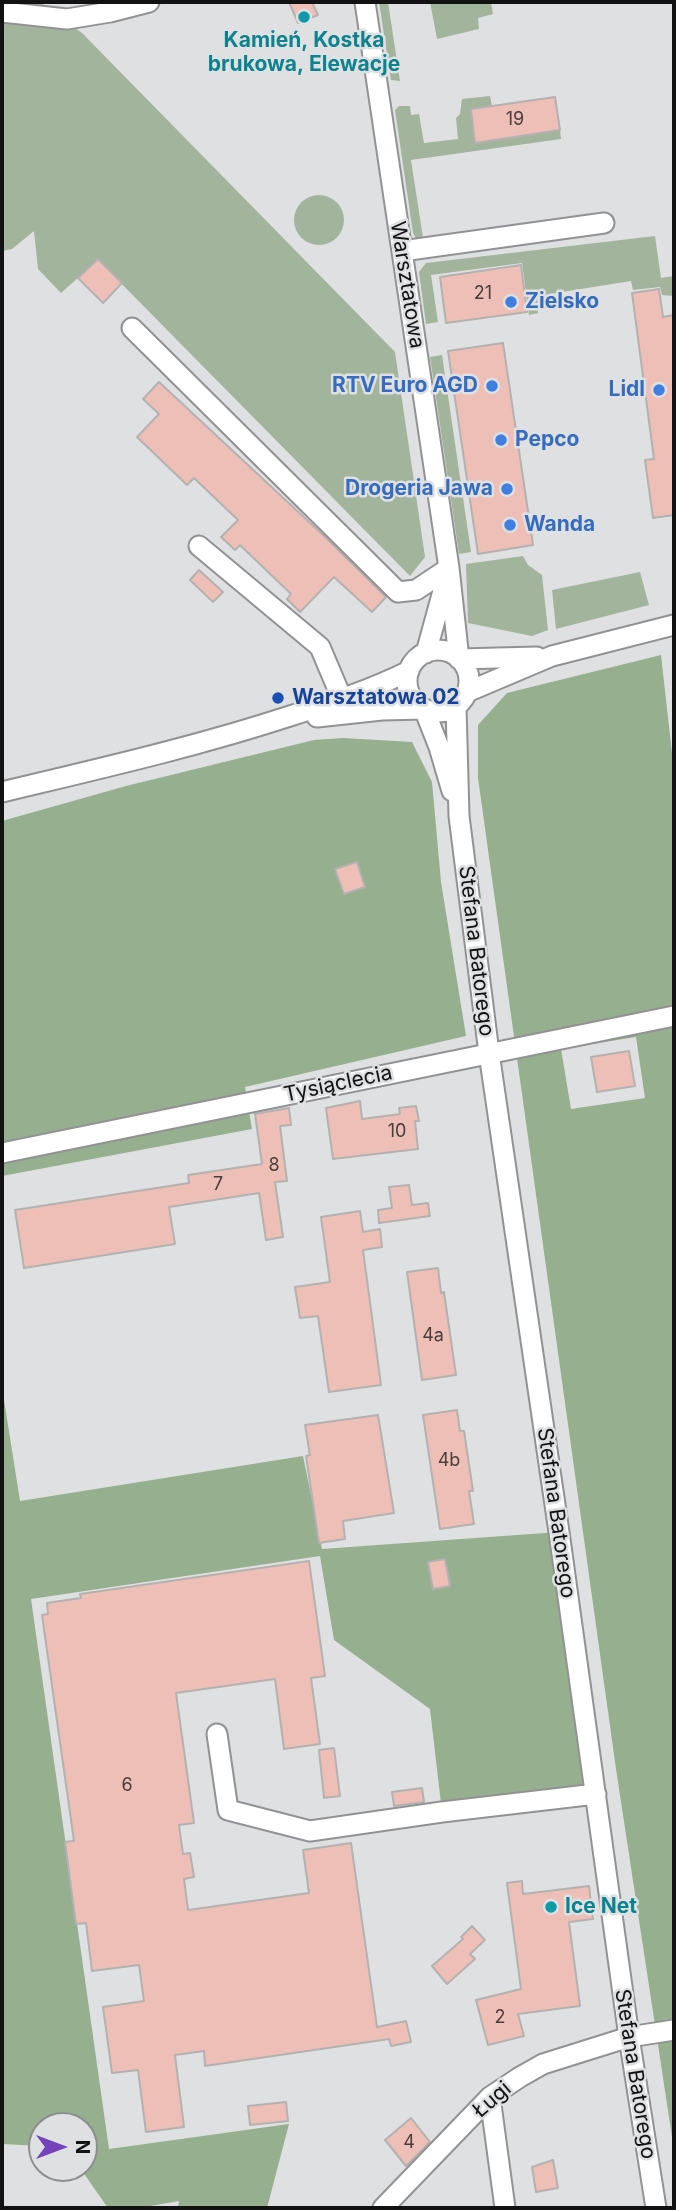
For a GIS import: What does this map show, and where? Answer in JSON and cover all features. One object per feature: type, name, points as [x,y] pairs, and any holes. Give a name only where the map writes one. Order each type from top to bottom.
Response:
[{"type":"street","points":[[2,12],[67,19],[149,2]]},
{"type":"street","name":"Warsztatowa","points":[[365,2],[449,568],[459,659]]},
{"type":"street","points":[[402,251],[604,223]]},
{"type":"street","points":[[132,328],[398,592],[416,590],[449,568]]},
{"type":"street","points":[[199,546],[320,647],[342,699]]},
{"type":"street","name":"Warsztatowa","points":[[426,653],[449,568]]},
{"type":"street","points":[[2,792],[251,729],[334,714],[424,709],[440,712],[552,656],[674,625]]},
{"type":"street","points":[[251,729],[379,685],[409,671],[419,657],[426,653],[443,651],[459,659],[552,656]]},
{"type":"street","points":[[459,659],[467,674],[462,699]]},
{"type":"street","points":[[409,671],[408,689],[411,697],[424,709]]},
{"type":"street","name":"Stefana Batorego","points":[[459,817],[462,699]]},
{"type":"street","name":"Stefana Batorego","points":[[424,709],[439,747],[459,817],[489,1052],[629,2037],[656,2208]]},
{"type":"street","name":"Tysiąclecia","points":[[2,1153],[674,1016]]},
{"type":"street","points":[[217,1734],[228,1810],[310,1831],[596,1794]]},
{"type":"street","name":"Ługi","points":[[383,2208],[490,2098],[520,2077],[543,2064],[629,2037],[674,2030]]},
{"type":"street","points":[[490,2098],[505,2208]]},
{"type":"green space","points":[[2,2],[41,3],[82,33],[395,352],[425,557],[410,576],[98,260],[61,293],[38,269],[34,231],[12,249],[2,251]]},
{"type":"green space","points":[[379,2],[388,2],[400,81],[391,80]]},
{"type":"green space","points":[[430,2],[491,2],[493,14],[478,18],[479,29],[437,39]]},
{"type":"green space","points":[[490,96],[492,106],[471,109],[476,143],[560,130],[561,139],[411,160],[423,238],[416,238],[413,233],[395,110],[399,106],[410,106],[411,115],[419,114],[424,143],[458,139],[456,118],[460,114],[462,99]]},
{"type":"green space","points":[[319,195],[337,202],[344,220],[337,238],[319,245],[301,238],[294,220],[301,202]]},
{"type":"green space","points":[[655,236],[661,278],[674,276],[674,296],[662,295],[660,287],[633,290],[631,281],[537,296],[538,313],[529,315],[522,263],[431,275],[438,322],[426,324],[419,272],[426,263]]},
{"type":"green space","points":[[442,355],[471,552],[459,554],[430,357]]},
{"type":"green space","points":[[523,556],[528,565],[542,575],[548,630],[532,636],[468,623],[466,564]]},
{"type":"green space","points":[[640,572],[649,605],[556,629],[552,590]]},
{"type":"green space","points":[[661,655],[674,771],[674,2150],[616,1769],[478,778],[478,725],[507,693]],"holes":[[[636,1037],[645,1098],[571,1109],[561,1049]]]},
{"type":"green space","points":[[343,738],[412,742],[432,782],[441,882],[466,1036],[245,1087],[252,1129],[2,1176],[2,821],[126,786],[314,740]]},
{"type":"green space","points":[[2,1387],[20,1501],[303,1456],[322,1549],[559,1532],[596,1794],[442,1812],[430,1709],[334,1640],[320,1556],[31,1599],[109,2149],[289,2124],[267,2208],[178,2208],[179,2201],[139,2208],[108,2208],[90,2182],[98,2182],[98,2112],[28,2112],[28,2145],[2,2144]]},
{"type":"building","name":"Kamień, Kostka brukowa, Elewacje","points":[[289,2],[312,2],[318,15],[298,23]]},
{"type":"building","points":[[555,97],[560,130],[475,143],[471,109]]},
{"type":"building","points":[[98,259],[122,283],[103,303],[78,278]]},
{"type":"building","points":[[521,265],[527,312],[446,323],[440,277]]},
{"type":"building","name":"Lidl","points":[[659,289],[663,317],[674,315],[674,515],[653,518],[645,460],[654,459],[632,293]]},
{"type":"building","points":[[503,343],[533,545],[478,554],[448,351]]},
{"type":"building","points":[[159,382],[386,597],[372,612],[334,577],[300,612],[287,599],[291,594],[240,545],[235,550],[221,537],[238,520],[194,478],[187,485],[137,437],[159,414],[143,399]]},
{"type":"building","points":[[199,570],[223,592],[213,602],[190,580]]},
{"type":"building","points":[[357,862],[365,887],[344,894],[335,869]]},
{"type":"building","points":[[629,1051],[635,1086],[597,1092],[591,1057]]},
{"type":"building","points":[[360,1101],[362,1119],[400,1114],[399,1108],[416,1106],[419,1121],[415,1121],[418,1149],[333,1159],[326,1108]]},
{"type":"building","points":[[289,1108],[291,1125],[280,1126],[287,1181],[275,1182],[283,1237],[266,1240],[259,1193],[169,1207],[175,1244],[24,1268],[15,1210],[189,1183],[188,1175],[262,1164],[255,1114]]},
{"type":"building","points":[[409,1185],[412,1205],[428,1203],[430,1216],[379,1223],[378,1210],[392,1208],[389,1187]]},
{"type":"building","points":[[360,1211],[363,1232],[380,1229],[382,1247],[363,1250],[381,1385],[329,1392],[318,1316],[300,1318],[295,1287],[330,1282],[321,1217]]},
{"type":"building","points":[[438,1268],[456,1375],[422,1380],[407,1272]]},
{"type":"building","points":[[457,1410],[460,1431],[464,1431],[473,1491],[469,1491],[474,1524],[440,1529],[423,1415]]},
{"type":"building","points":[[378,1415],[394,1513],[343,1521],[345,1539],[319,1543],[306,1456],[310,1455],[305,1425]]},
{"type":"building","points":[[445,1559],[450,1586],[433,1589],[428,1562]]},
{"type":"building","points":[[309,1561],[325,1676],[311,1678],[320,1744],[284,1749],[275,1679],[176,1693],[194,1823],[179,1825],[183,1854],[190,1853],[194,1877],[184,1879],[188,1910],[309,1893],[303,1850],[351,1843],[377,2027],[406,2021],[411,2042],[391,2046],[389,2039],[205,2066],[204,2051],[175,2055],[184,2127],[146,2132],[138,2070],[112,2073],[103,2007],[144,2001],[139,1965],[92,1971],[86,1923],[76,1924],[65,1842],[74,1841],[42,1615],[48,1614],[47,1603],[81,1598],[80,1594]]},
{"type":"building","points":[[334,1748],[340,1796],[324,1798],[319,1750]]},
{"type":"building","points":[[422,1788],[424,1802],[394,1806],[392,1792]]},
{"type":"building","points":[[522,1881],[523,1894],[589,1886],[593,1919],[569,1922],[580,2006],[518,2014],[524,2036],[488,2045],[476,2000],[521,1989],[507,1883]]},
{"type":"building","points":[[472,1926],[485,1940],[470,1954],[475,1959],[447,1984],[432,1966],[463,1939],[461,1937]]},
{"type":"building","points":[[286,2102],[288,2121],[250,2125],[248,2106]]},
{"type":"building","points":[[411,2118],[430,2142],[406,2166],[385,2140]]},
{"type":"building","points":[[553,2160],[558,2188],[536,2192],[532,2167]]},
{"type":"place","name":"Kamień, Kostka brukowa, Elewacje","points":[[304,17]]},
{"type":"place","name":"Zielsko","points":[[511,302]]},
{"type":"place","name":"RTV Euro AGD","points":[[492,386]]},
{"type":"place","name":"Lidl","points":[[659,390]]},
{"type":"place","name":"Pepco","points":[[501,440]]},
{"type":"place","name":"Drogeria Jawa","points":[[507,489]]},
{"type":"place","name":"Wanda","points":[[510,525]]},
{"type":"place","name":"Warsztatowa 02","points":[[278,698]]},
{"type":"place","name":"Ice Net","points":[[551,1907]]}]
